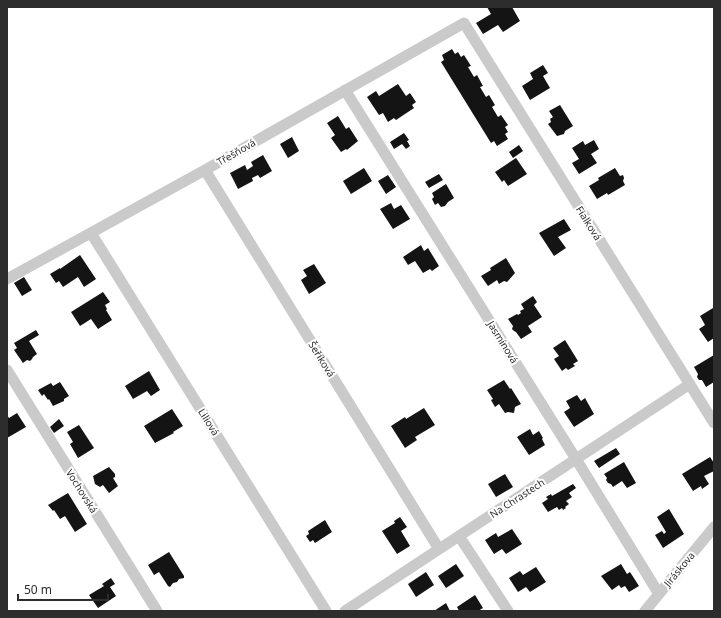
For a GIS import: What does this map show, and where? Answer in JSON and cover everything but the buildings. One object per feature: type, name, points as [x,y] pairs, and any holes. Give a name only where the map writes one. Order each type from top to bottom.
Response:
[{"type":"street","name":"Třešňová","points":[[7,279],[205,170],[464,23]]},
{"type":"street","name":"Fialková","points":[[464,23],[714,423]]},
{"type":"street","name":"Jasmínová","points":[[345,90],[659,594]]},
{"type":"street","name":"Šeříková","points":[[205,170],[439,549]]},
{"type":"street","name":"Liliová","points":[[91,233],[326,611]]},
{"type":"street","name":"Vochovská","points":[[7,370],[157,611]]},
{"type":"street","name":"Na Chrastech","points":[[345,611],[690,384]]},
{"type":"street","name":"Jiráskova","points":[[645,611],[714,527]]},
{"type":"street","points":[[459,536],[508,611]]}]
